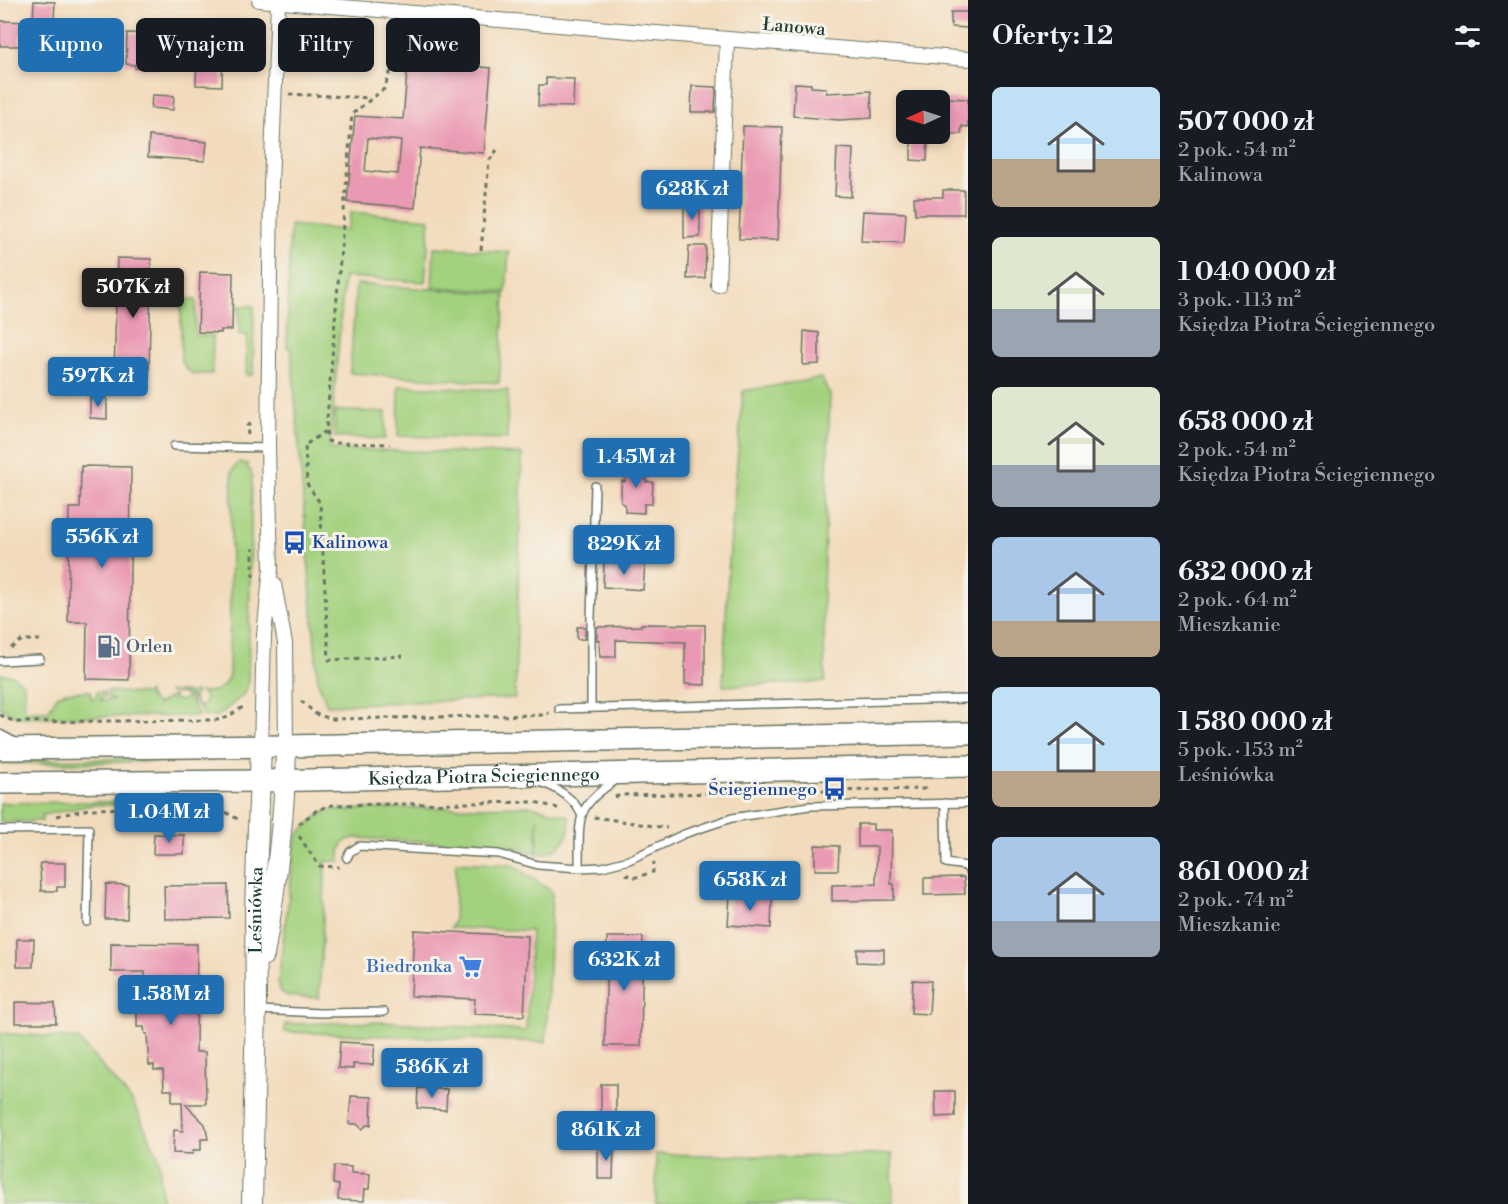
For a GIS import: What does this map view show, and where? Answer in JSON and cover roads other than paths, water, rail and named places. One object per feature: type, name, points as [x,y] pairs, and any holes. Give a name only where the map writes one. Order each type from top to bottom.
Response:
[{"type":"main road","name":"Księdza Piotra Ściegiennego","points":[[0,749],[968,734]]},
{"type":"main road","name":"Księdza Piotra Ściegiennego","points":[[0,783],[285,780],[968,766]]},
{"type":"street","name":"Łanowa","points":[[259,0],[968,60]]},
{"type":"street","points":[[278,2],[271,185],[268,448],[272,568],[285,643],[285,780]]},
{"type":"street","points":[[718,285],[727,40]]},
{"type":"street","points":[[261,746],[264,635],[272,568]]},
{"type":"street","name":"Leśniówka","points":[[252,1204],[256,1006],[255,909],[261,746]]},
{"type":"street","name":"Leśniówka","points":[[256,1006],[289,827],[285,780]]},
{"type":"lane","points":[[174,446],[268,448]]},
{"type":"lane","points":[[591,708],[591,618],[596,486]]},
{"type":"lane","points":[[0,660],[40,659]]},
{"type":"lane","points":[[559,709],[968,699]]},
{"type":"lane","points":[[0,734],[28,749]]},
{"type":"lane","points":[[579,868],[581,814],[590,801],[604,788],[628,773]]},
{"type":"lane","points":[[517,775],[558,790],[572,800],[581,814]]},
{"type":"lane","points":[[945,803],[946,863],[966,866],[968,870]]},
{"type":"lane","points":[[347,858],[350,852],[359,846],[499,854],[538,865],[602,867],[630,860],[684,834],[732,818],[786,808],[968,803]]},
{"type":"lane","points":[[0,830],[89,830],[87,922]]},
{"type":"lane","points":[[256,1006],[320,1013],[384,1012]]},
{"type":"place","name":"Kalinowa","points":[[294,542]]},
{"type":"place","name":"Orlen","points":[[108,646]]},
{"type":"place","name":"Ściegiennego","points":[[835,789]]},
{"type":"place","name":"Biedronka","points":[[470,966]]}]
